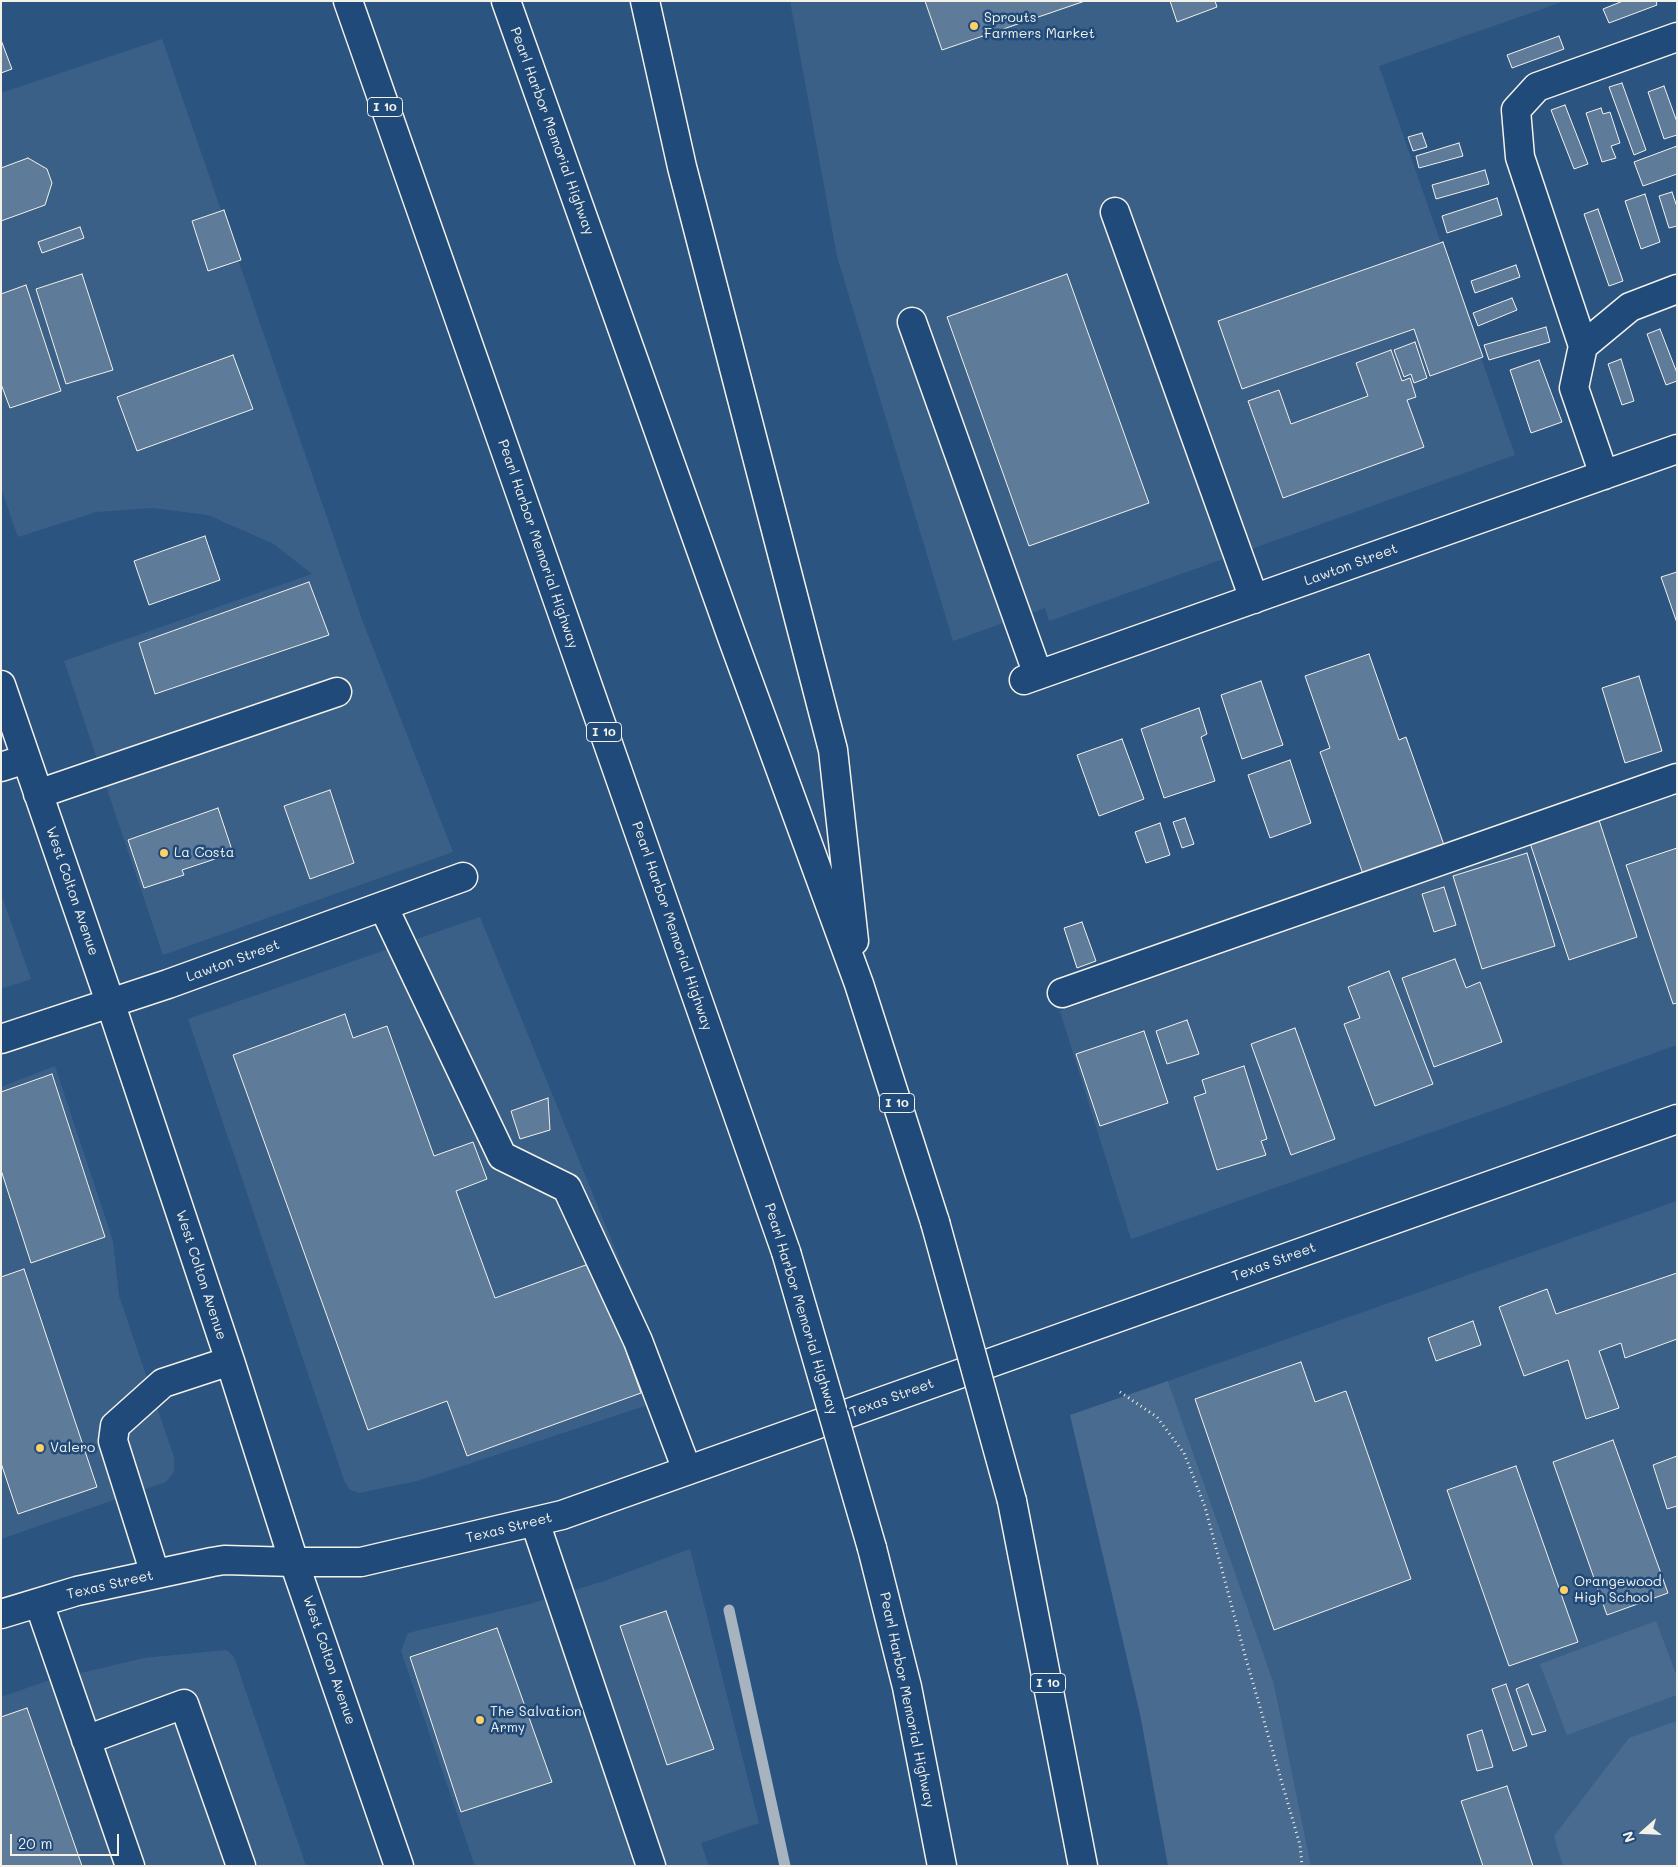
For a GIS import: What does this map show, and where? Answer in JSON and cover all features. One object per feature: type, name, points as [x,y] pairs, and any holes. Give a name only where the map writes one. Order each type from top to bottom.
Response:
[{"type":"main road","name":"Pearl Harbor Memorial Highway","points":[[348,1],[786,1252],[872,1548],[907,1687],[942,1866]]},
{"type":"main road","name":"Pearl Harbor Memorial Highway","points":[[506,1],[735,646],[859,984],[935,1222],[1012,1501],[1083,1866]]},
{"type":"main road","points":[[644,1],[682,167],[833,750],[859,984]]},
{"type":"main road","points":[[1604,475],[1574,388],[1583,346],[1520,157],[1516,110],[1537,88],[1677,38]]},
{"type":"main road","points":[[1115,212],[1254,599]]},
{"type":"main road","points":[[1583,346],[1630,307],[1677,289]]},
{"type":"main road","name":"Lawton Street","points":[[912,322],[1031,678],[1677,449]]},
{"type":"main road","name":"West Colton Avenue","points":[[1,685],[14,763],[38,794],[230,1361],[294,1562],[399,1866]]},
{"type":"main road","points":[[38,794],[337,692]]},
{"type":"main road","points":[[1062,994],[1677,778]]},
{"type":"main road","name":"Lawton Street","points":[[1,1039],[168,984],[463,877]]},
{"type":"main road","points":[[383,906],[502,1156],[567,1188],[638,1341],[687,1470]]},
{"type":"main road","name":"Texas Street","points":[[1,1614],[77,1591],[224,1560],[361,1562],[562,1515],[1677,1119]]},
{"type":"main road","points":[[155,1574],[113,1441],[115,1426],[163,1383],[230,1361]]},
{"type":"main road","points":[[535,1522],[649,1865]]},
{"type":"main road","points":[[39,1603],[130,1866]]},
{"type":"main road","points":[[86,1740],[184,1704],[241,1866]]},
{"type":"path","points":[[1120,1392],[1157,1417],[1184,1453],[1205,1507],[1246,1659],[1300,1846],[1302,1866]]},
{"type":"shaded area","points":[[790,1],[1565,1],[1379,66],[1515,455],[1049,621],[1045,608],[953,641],[837,256]]},
{"type":"shaded area","points":[[162,39],[364,625],[453,852],[163,955],[64,661],[312,574],[274,544],[208,515],[153,508],[96,512],[18,537],[1,488],[1,93]]},
{"type":"shaded area","points":[[1677,794],[1677,1045],[1131,1239],[1060,1011]]},
{"type":"shaded area","points":[[1,894],[31,979],[1,989]]},
{"type":"shaded area","points":[[480,917],[675,1396],[417,1481],[359,1493],[349,1489],[344,1480],[188,1019]]},
{"type":"shaded area","points":[[55,1066],[113,1241],[119,1296],[174,1457],[174,1472],[166,1482],[1,1539],[1,1087]]},
{"type":"shaded area","points":[[1677,1201],[1677,1866],[1311,1866],[1274,1684],[1168,1381]]},
{"type":"shaded area","points":[[1168,1381],[1274,1684],[1311,1866],[1168,1866],[1140,1714],[1070,1415]]},
{"type":"shaded area","points":[[690,1549],[759,1823],[701,1843],[709,1866],[475,1866],[401,1651],[408,1633],[526,1605],[604,1581]]},
{"type":"shaded area","points":[[1656,1621],[1677,1677],[1677,1695],[1567,1735],[1540,1664]]},
{"type":"shaded area","points":[[227,1650],[234,1657],[306,1866],[1,1866],[1,1697],[47,1681],[144,1658]]},
{"type":"shaded area","points":[[1677,1721],[1677,1866],[1563,1866],[1554,1836],[1629,1738]]},
{"type":"building","name":"Sprouts Farmers Market","points":[[925,1],[1085,1],[942,50]]},
{"type":"building","points":[[1170,1],[1215,1],[1217,7],[1177,22]]},
{"type":"building","points":[[1623,1],[1656,1],[1657,5],[1609,23],[1603,9]]},
{"type":"building","points":[[1559,36],[1564,49],[1512,68],[1507,55]]},
{"type":"building","points":[[1,40],[12,69],[1,73]]},
{"type":"building","points":[[1622,83],[1646,150],[1634,155],[1609,87]]},
{"type":"building","points":[[1664,86],[1677,122],[1677,135],[1664,139],[1648,92]]},
{"type":"building","points":[[1565,105],[1588,164],[1574,169],[1551,110]]},
{"type":"building","points":[[1601,108],[1603,114],[1610,112],[1620,143],[1611,146],[1616,158],[1602,162],[1586,113]]},
{"type":"building","points":[[1422,133],[1427,147],[1413,151],[1408,137]]},
{"type":"building","points":[[1459,143],[1463,156],[1419,168],[1416,156]]},
{"type":"building","points":[[1677,146],[1677,174],[1643,186],[1634,162]]},
{"type":"building","points":[[28,158],[47,169],[52,183],[45,205],[1,221],[1,168]]},
{"type":"building","points":[[1485,170],[1489,184],[1436,199],[1432,185]]},
{"type":"building","points":[[1672,192],[1677,207],[1677,226],[1669,228],[1659,196]]},
{"type":"building","points":[[1645,194],[1660,242],[1641,249],[1625,201]]},
{"type":"building","points":[[1497,198],[1502,215],[1447,233],[1442,216]]},
{"type":"building","points":[[1598,209],[1623,281],[1609,286],[1584,214]]},
{"type":"building","points":[[224,210],[241,260],[208,271],[192,221]]},
{"type":"building","points":[[80,227],[84,238],[42,253],[38,242]]},
{"type":"building","points":[[1443,242],[1483,357],[1430,376],[1414,329],[1242,389],[1218,321]]},
{"type":"building","points":[[1516,265],[1520,277],[1475,293],[1471,281]]},
{"type":"building","points":[[82,274],[113,370],[66,384],[36,289]]},
{"type":"building","points":[[1067,274],[1149,503],[1029,546],[947,317]]},
{"type":"building","points":[[26,285],[61,391],[10,408],[1,384],[1,294]]},
{"type":"building","points":[[1512,298],[1517,310],[1478,326],[1473,313]]},
{"type":"building","points":[[1546,327],[1550,342],[1489,360],[1484,345]]},
{"type":"building","points":[[1660,329],[1677,373],[1677,381],[1666,385],[1647,334]]},
{"type":"building","points":[[1415,342],[1427,378],[1414,383],[1411,374],[1404,377],[1394,350]]},
{"type":"building","points":[[1391,350],[1402,381],[1410,378],[1416,397],[1407,400],[1424,447],[1283,498],[1248,401],[1279,390],[1291,424],[1368,396],[1356,363]]},
{"type":"building","points":[[233,355],[253,409],[137,451],[117,397]]},
{"type":"building","points":[[1621,359],[1634,401],[1622,405],[1608,364]]},
{"type":"building","points":[[1539,360],[1562,422],[1531,433],[1510,370]]},
{"type":"building","points":[[205,536],[220,580],[149,605],[134,561]]},
{"type":"building","points":[[1677,572],[1677,623],[1661,577]]},
{"type":"building","points":[[309,582],[329,635],[155,694],[139,643]]},
{"type":"building","points":[[1369,654],[1399,740],[1406,737],[1444,845],[1363,874],[1320,752],[1330,748],[1305,676]]},
{"type":"building","points":[[1639,676],[1662,751],[1625,763],[1602,688]]},
{"type":"building","points":[[1261,681],[1283,745],[1242,759],[1221,695]]},
{"type":"building","points":[[1199,708],[1207,734],[1201,737],[1215,781],[1164,798],[1141,729]]},
{"type":"building","points":[[1122,739],[1144,799],[1099,816],[1077,755]]},
{"type":"building","points":[[1290,760],[1311,823],[1270,838],[1248,775]]},
{"type":"building","points":[[330,790],[354,863],[310,879],[284,806]]},
{"type":"building","points":[[218,808],[233,853],[182,870],[184,875],[144,888],[128,840]]},
{"type":"building","points":[[1185,818],[1194,844],[1182,848],[1173,822]]},
{"type":"building","points":[[1599,820],[1637,937],[1569,960],[1530,843]]},
{"type":"building","points":[[1160,823],[1170,855],[1146,863],[1135,832]]},
{"type":"building","points":[[1677,848],[1677,1003],[1673,1004],[1626,865]]},
{"type":"building","points":[[1527,853],[1555,946],[1482,969],[1453,876]]},
{"type":"building","points":[[1444,887],[1456,925],[1434,932],[1422,894]]},
{"type":"building","points":[[1082,922],[1096,961],[1077,968],[1064,928]]},
{"type":"building","points":[[1455,959],[1466,988],[1480,982],[1502,1042],[1434,1067],[1402,978]]},
{"type":"building","points":[[1389,971],[1433,1084],[1375,1106],[1344,1024],[1360,1018],[1348,987]]},
{"type":"building","points":[[345,1014],[353,1038],[387,1026],[434,1156],[473,1142],[487,1179],[456,1191],[495,1298],[594,1262],[641,1393],[467,1456],[447,1401],[368,1430],[233,1055]]},
{"type":"building","points":[[1187,1020],[1199,1054],[1167,1064],[1156,1031]]},
{"type":"building","points":[[1295,1028],[1335,1139],[1291,1155],[1251,1044]]},
{"type":"building","points":[[1144,1031],[1168,1103],[1100,1126],[1076,1054]]},
{"type":"building","points":[[1244,1066],[1267,1139],[1261,1141],[1266,1155],[1217,1170],[1194,1097],[1206,1093],[1202,1080]]},
{"type":"building","points":[[52,1074],[105,1237],[31,1263],[1,1170],[1,1092]]},
{"type":"building","points":[[548,1098],[550,1130],[520,1139],[511,1111]]},
{"type":"building","points":[[24,1269],[97,1487],[18,1514],[1,1463],[1,1277]]},
{"type":"building","points":[[1677,1273],[1677,1339],[1625,1358],[1621,1343],[1599,1351],[1619,1408],[1586,1419],[1568,1360],[1524,1376],[1499,1307],[1547,1289],[1556,1314]]},
{"type":"building","points":[[1473,1321],[1481,1345],[1436,1361],[1428,1338]]},
{"type":"building","points":[[1301,1362],[1315,1402],[1346,1391],[1411,1579],[1274,1630],[1195,1399]]},
{"type":"building","points":[[1613,1440],[1668,1593],[1607,1615],[1553,1462]]},
{"type":"building","points":[[1677,1456],[1677,1506],[1667,1509],[1653,1465]]},
{"type":"building","points":[[1516,1466],[1578,1642],[1509,1666],[1447,1490]]},
{"type":"building","points":[[666,1611],[714,1749],[667,1765],[620,1626]]},
{"type":"building","name":"The Salvation Army","points":[[497,1628],[552,1782],[461,1812],[410,1657]]},
{"type":"building","points":[[1506,1684],[1527,1746],[1513,1751],[1492,1689]]},
{"type":"building","points":[[1528,1684],[1546,1731],[1532,1735],[1516,1689]]},
{"type":"building","points":[[27,1708],[82,1866],[1,1866],[1,1717]]},
{"type":"building","points":[[1482,1730],[1493,1767],[1477,1771],[1467,1735]]},
{"type":"building","points":[[1507,1786],[1533,1866],[1483,1866],[1461,1801]]},
{"type":"waterway","points":[[729,1610],[785,1866]]},
{"type":"place","name":"Sprouts Farmers Market","points":[[974,26]]},
{"type":"place","name":"La Costa","points":[[164,853]]},
{"type":"place","name":"Valero","points":[[40,1448]]},
{"type":"place","name":"Orangewood High School","points":[[1564,1590]]},
{"type":"place","name":"The Salvation Army","points":[[480,1720]]}]
